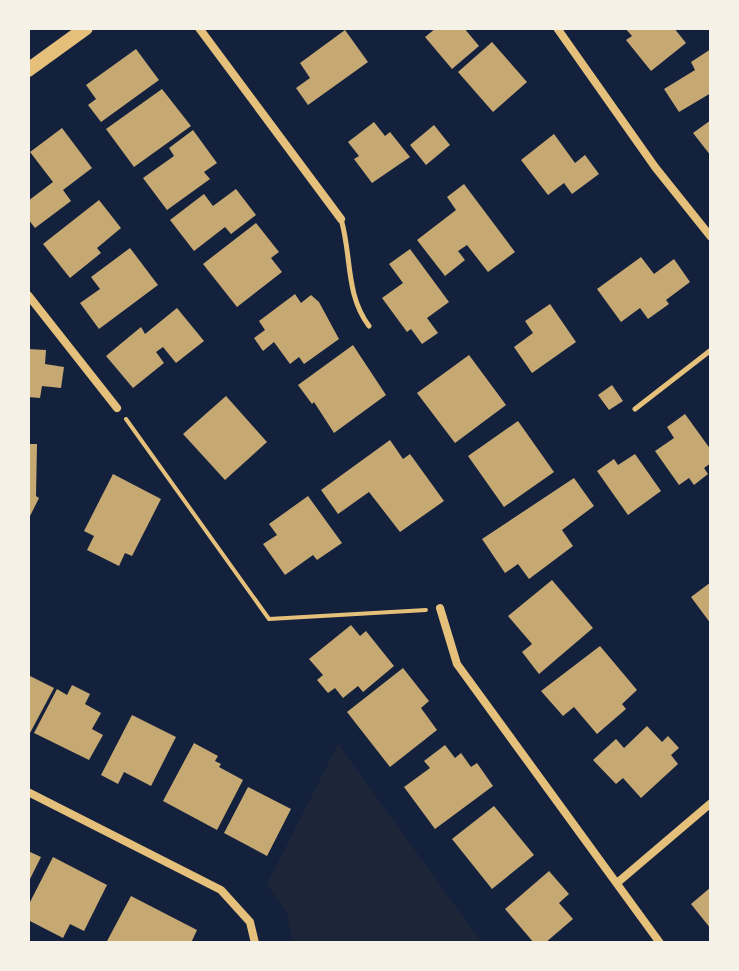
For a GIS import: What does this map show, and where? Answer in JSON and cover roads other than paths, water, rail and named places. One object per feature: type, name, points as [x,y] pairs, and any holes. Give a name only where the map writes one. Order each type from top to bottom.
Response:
[{"type":"main road","points":[[28,70],[86,28]]},
{"type":"street","points":[[199,28],[341,219]]},
{"type":"street","points":[[557,28],[655,167],[711,237]]},
{"type":"street","points":[[28,295],[117,408]]},
{"type":"street","points":[[440,608],[457,664],[660,943]]},
{"type":"street","points":[[28,792],[221,890],[250,922],[255,943]]},
{"type":"street","points":[[617,883],[711,803]]},
{"type":"lane","points":[[341,219],[348,241],[353,299],[369,326]]},
{"type":"lane","points":[[635,409],[711,350]]}]
